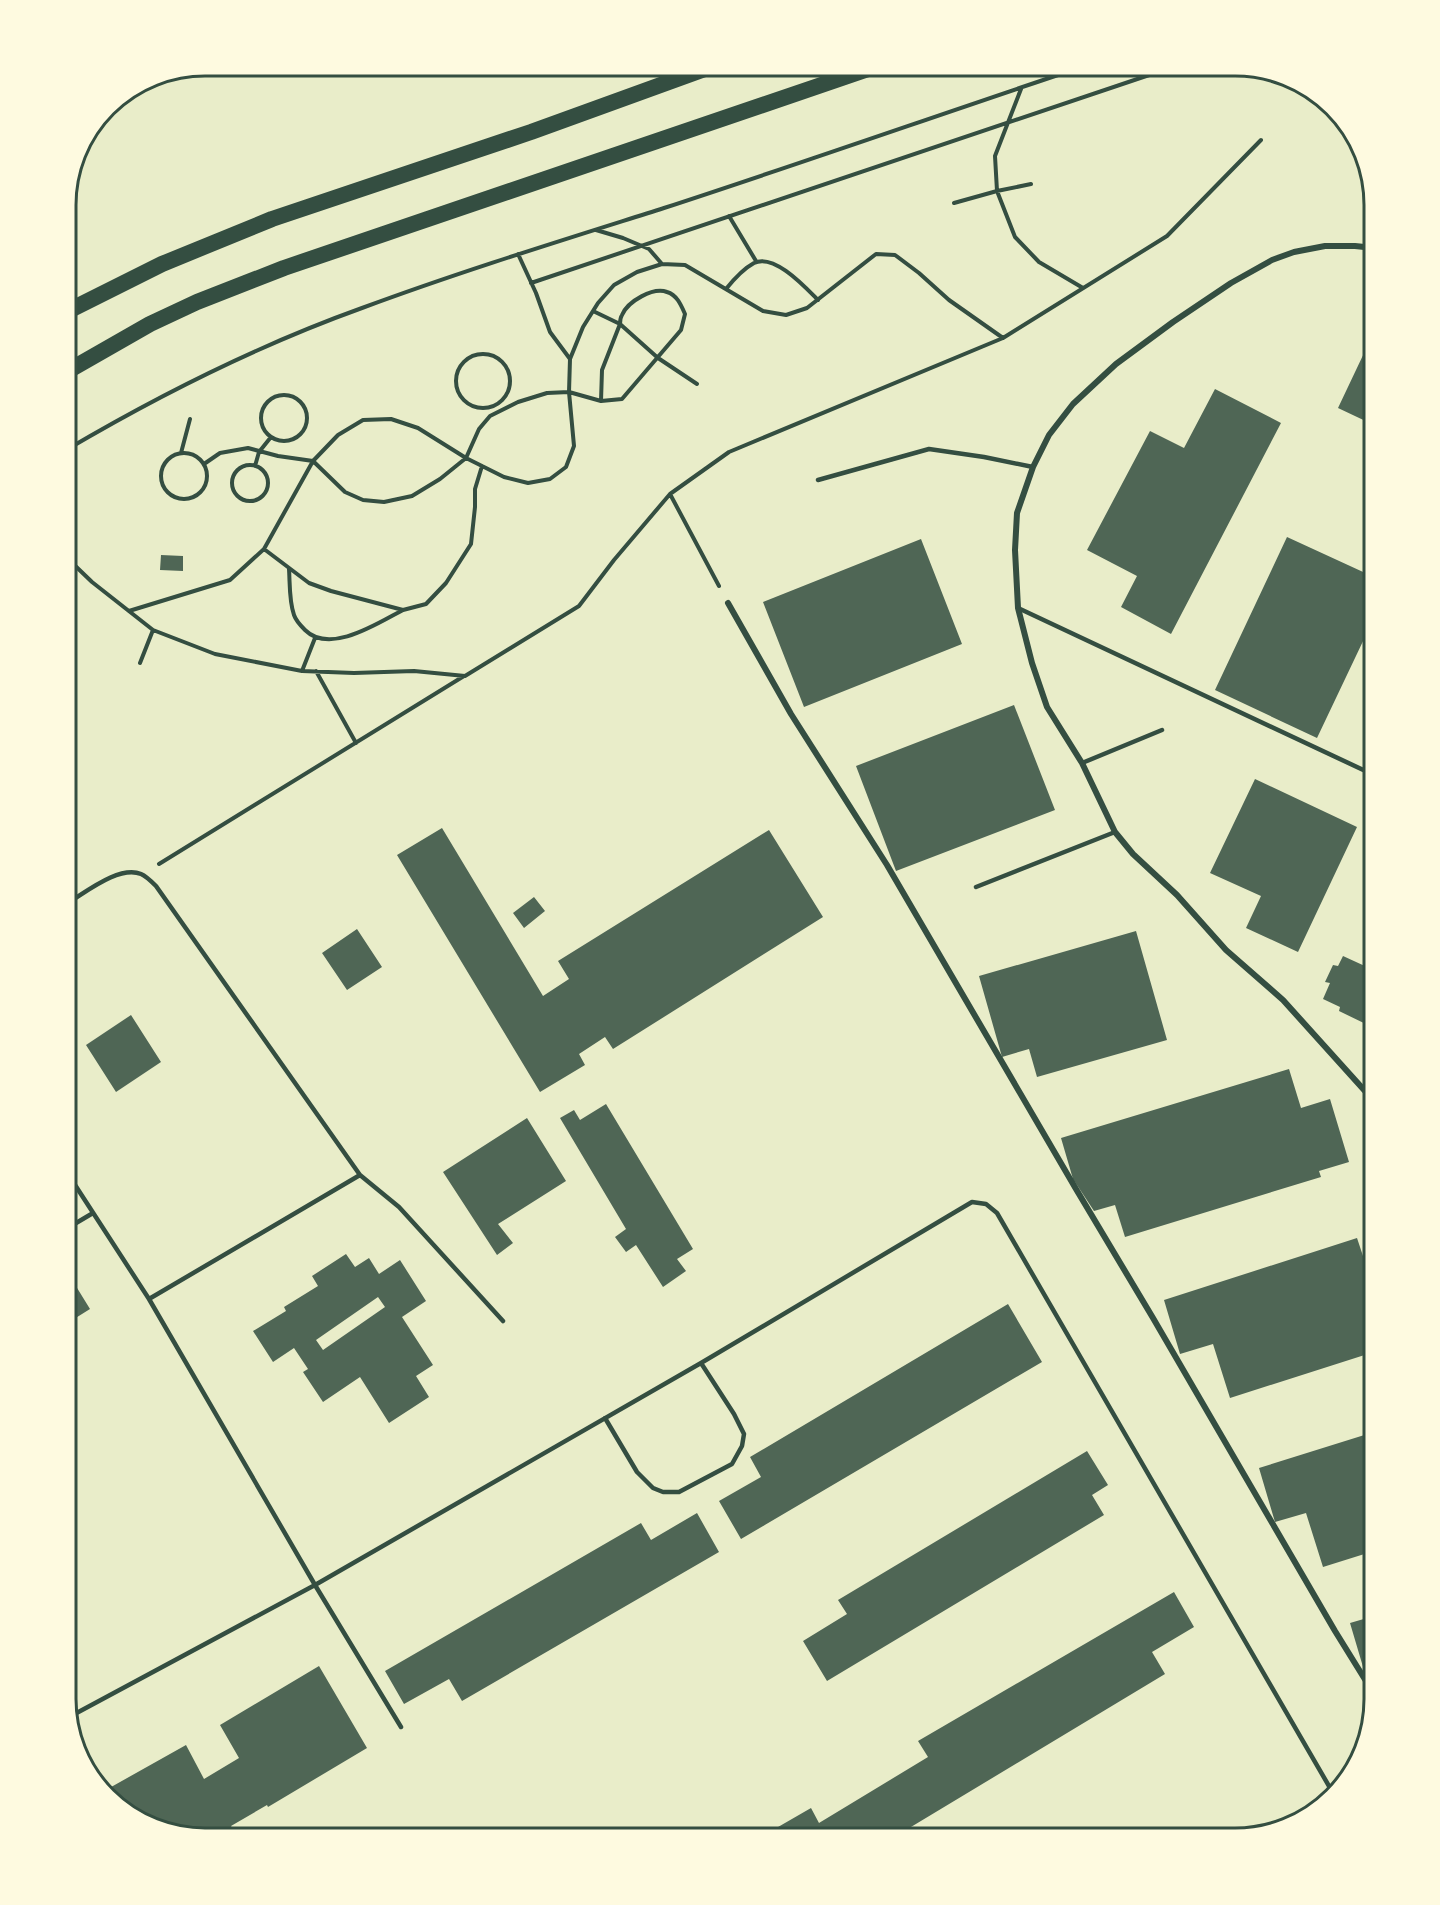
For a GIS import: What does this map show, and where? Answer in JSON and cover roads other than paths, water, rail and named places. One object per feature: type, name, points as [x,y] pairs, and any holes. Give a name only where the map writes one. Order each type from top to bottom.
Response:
[{"type":"highway","points":[[77,307],[162,264],[272,219],[531,132],[682,77]]},
{"type":"highway","points":[[77,366],[150,324],[197,302],[284,268],[845,77]]},
{"type":"street","points":[[1364,247],[1325,246],[1294,252],[1272,260],[1173,322],[1116,364],[1073,404],[1049,435],[1017,513],[1015,550],[1018,608],[1032,663],[1047,708],[1082,763],[1115,832],[1133,854],[1177,895],[1226,950],[1283,1000],[1364,1090]]},
{"type":"street","points":[[728,603],[791,714],[887,865],[1364,1678]]},
{"type":"lane","points":[[818,480],[929,449],[1034,467]]},
{"type":"lane","points":[[1018,608],[1364,770]]},
{"type":"lane","points":[[1082,763],[1162,730]]},
{"type":"lane","points":[[976,887],[1115,832]]},
{"type":"lane","points":[[77,898],[119,873],[141,874],[156,886],[360,1175],[399,1207],[503,1321]]},
{"type":"lane","points":[[149,1299],[360,1175]]},
{"type":"lane","points":[[76,1187],[149,1299],[315,1585],[401,1727]]},
{"type":"lane","points":[[78,1712],[315,1585],[701,1363],[972,1202],[986,1204],[997,1213],[1329,1787]]},
{"type":"lane","points":[[76,1223],[93,1213]]},
{"type":"lane","points":[[605,1418],[637,1472],[652,1488],[663,1492],[679,1492],[732,1464],[742,1446],[744,1434],[734,1414],[701,1363]]}]
